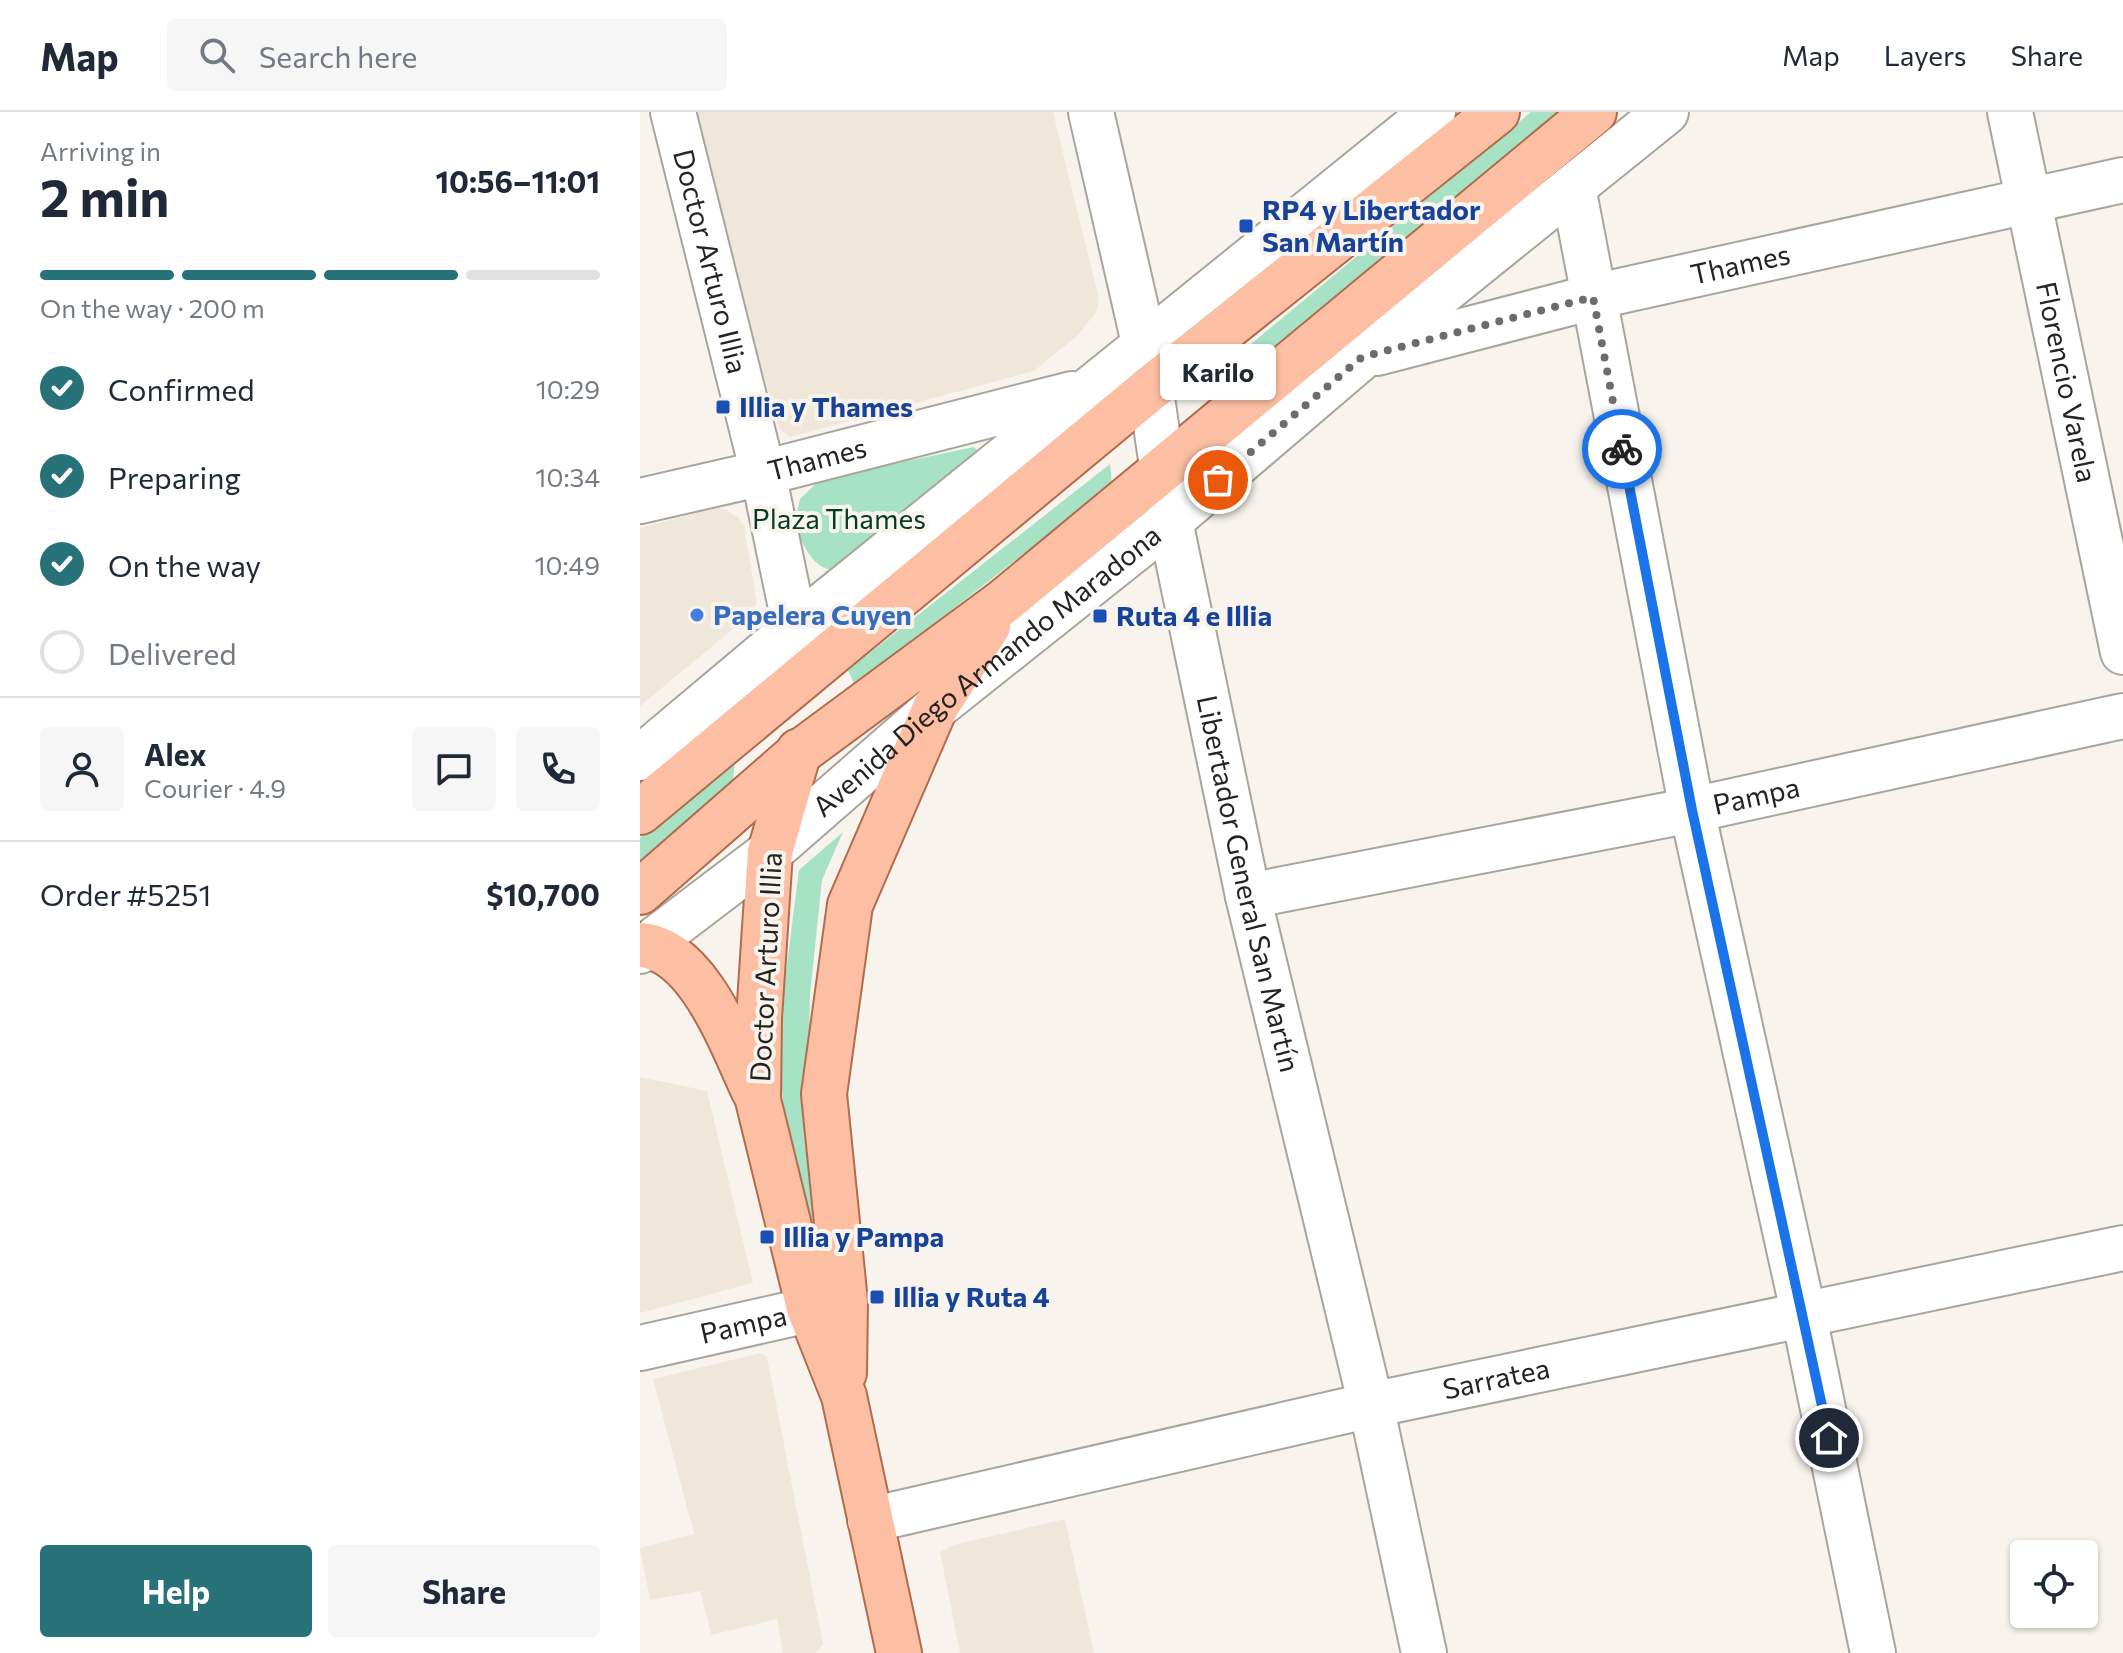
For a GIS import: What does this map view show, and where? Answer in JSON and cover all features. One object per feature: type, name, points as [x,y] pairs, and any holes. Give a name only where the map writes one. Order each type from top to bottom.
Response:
[{"type":"main road","points":[[1425,169],[1471,112]]},
{"type":"main road","points":[[640,812],[1151,388],[1497,112]]},
{"type":"main road","name":"Avenida Diego Armando Maradona","points":[[640,892],[799,753],[1003,602],[1594,112]]},
{"type":"main road","name":"Doctor Arturo Illia","points":[[827,1305],[824,1094],[850,905],[935,708],[1003,602]]},
{"type":"main road","name":"Doctor Arturo Illia","points":[[805,675],[799,753],[770,852],[759,1018],[758,1100],[827,1305],[899,1653]]},
{"type":"main road","points":[[642,947],[669,953],[688,971],[713,1005],[758,1100]]},
{"type":"street","name":"Doctor Arturo Illia","points":[[673,112],[763,473],[805,675]]},
{"type":"street","name":"Libertador General San Martín","points":[[1091,112],[1144,343],[1170,521],[1248,896],[1371,1405],[1424,1653]]},
{"type":"street","points":[[640,758],[1144,343],[1433,112]]},
{"type":"street","name":"Avenida Diego Armando Maradona","points":[[642,947],[770,852],[935,708],[1170,521],[1362,357],[1666,112]]},
{"type":"street","name":"Florencio Varela","points":[[2010,112],[2123,652]]},
{"type":"street","name":"Thames","points":[[1362,357],[1593,297],[2123,180]]},
{"type":"street","points":[[1573,187],[1692,810],[1804,1316],[1873,1653]]},
{"type":"street","name":"Thames","points":[[640,501],[763,473],[1087,390]]},
{"type":"street","name":"Pampa","points":[[1248,896],[1692,810],[2123,716]]},
{"type":"street","name":"Sarratea","points":[[870,1520],[1371,1405],[2123,1248]]},
{"type":"street","name":"Pampa","points":[[640,1348],[827,1305]]},
{"type":"shaded area","points":[[689,112],[1053,112],[1099,299],[1096,312],[1078,335],[1034,371],[790,437],[779,429]]},
{"type":"shaded area","points":[[716,508],[738,517],[744,526],[757,604],[738,625],[640,706],[640,528]]},
{"type":"shaded area","points":[[640,1077],[707,1091],[753,1283],[640,1313]]},
{"type":"shaded area","points":[[761,1353],[767,1357],[823,1644],[816,1653],[783,1653],[777,1619],[711,1635],[700,1591],[650,1600],[640,1548],[694,1534],[653,1379]]},
{"type":"shaded area","points":[[1065,1519],[1094,1653],[960,1653],[940,1552],[953,1545]]},
{"type":"green space","points":[[1531,112],[1560,112],[1209,402],[1205,382]]},
{"type":"green space","name":"Plaza Thames","points":[[974,447],[980,453],[834,570],[819,565],[809,554],[794,525],[800,499],[821,479]]},
{"type":"green space","points":[[1110,464],[1112,484],[855,686],[848,670]]},
{"type":"green space","points":[[735,759],[733,782],[640,860],[640,838]]},
{"type":"green space","points":[[843,832],[822,880],[810,995],[807,1115],[826,1281],[784,1117],[778,1034],[799,870]]},
{"type":"way so far","points":[[1218,480],[1362,357],[1593,297],[1622,449]]},
{"type":"place","name":"RP4 y Libertador San Martín","points":[[1246,226]]},
{"type":"place","name":"Illia y Thames","points":[[723,407]]},
{"type":"place","name":"Karilo","points":[[1218,480]]},
{"type":"place","name":"Papelera Cuyen","points":[[697,615]]},
{"type":"place","name":"Ruta 4 e Illia","points":[[1100,616]]},
{"type":"place","name":"Illia y Pampa","points":[[767,1237]]},
{"type":"place","name":"Illia y Ruta 4","points":[[877,1297]]},
{"type":"route","points":[[1622,449],[1692,810],[1829,1438]]}]
